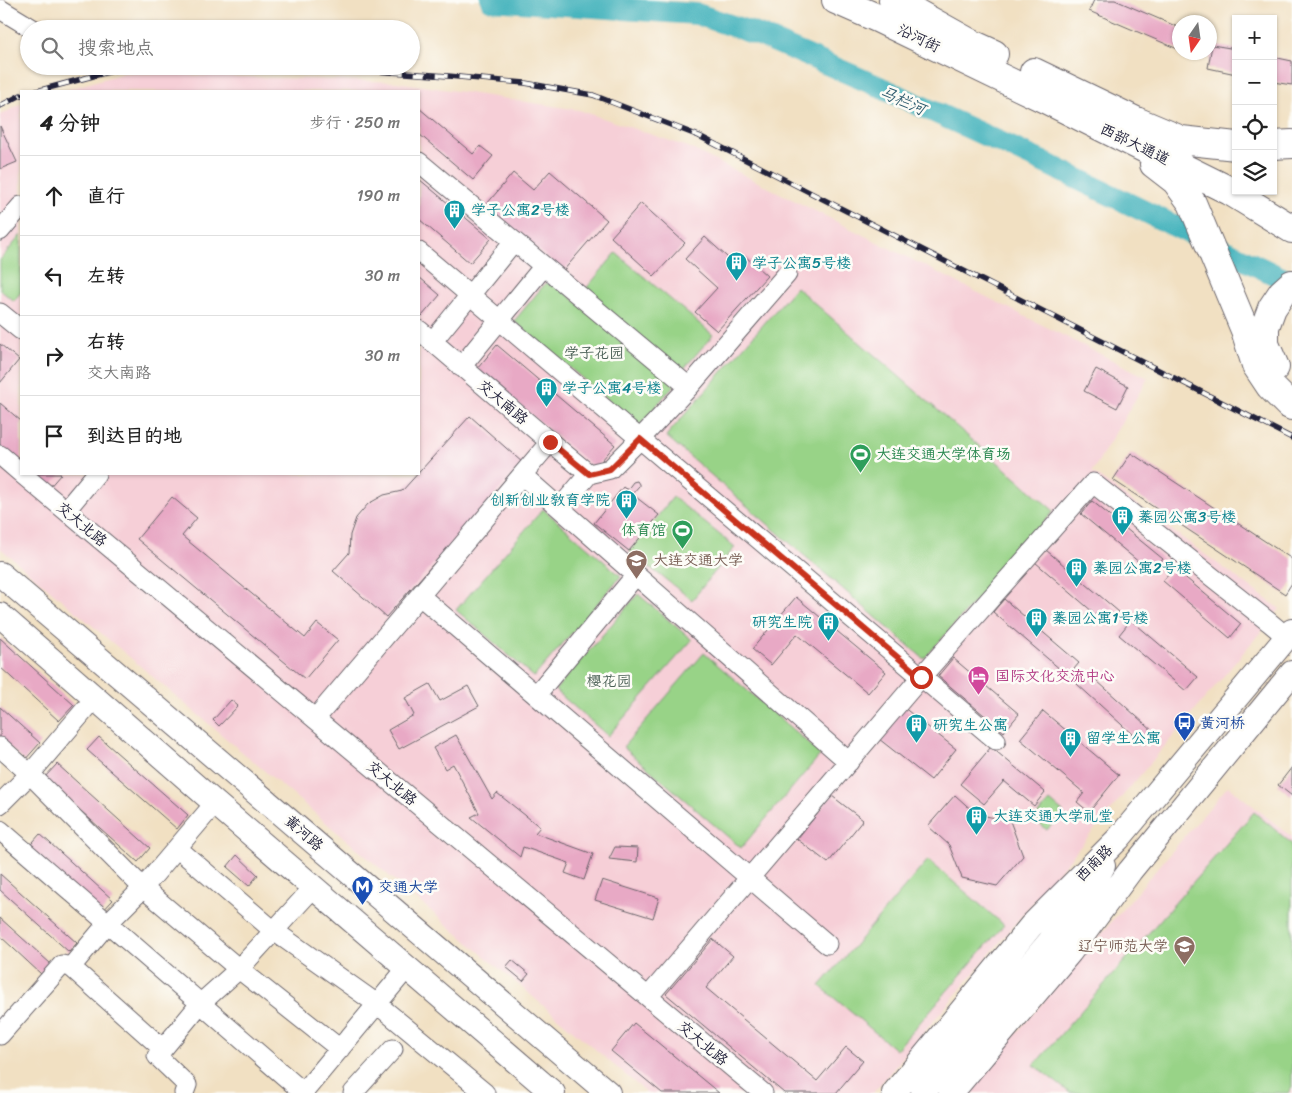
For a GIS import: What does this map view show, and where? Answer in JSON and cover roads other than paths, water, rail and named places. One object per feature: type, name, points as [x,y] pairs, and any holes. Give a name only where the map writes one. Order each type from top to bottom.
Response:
[{"type":"highway","name":"沿河街","points":[[836,0],[973,55]]},
{"type":"highway","name":"沿河街","points":[[894,0],[973,55]]},
{"type":"highway","name":"西部大通道","points":[[973,55],[1034,72],[1232,176]]},
{"type":"highway","name":"西部大通道","points":[[973,55],[1045,99],[1230,191],[1292,229]]},
{"type":"highway","points":[[1034,72],[1136,121],[1181,140],[1232,146]]},
{"type":"highway","points":[[1045,99],[1158,166],[1176,180],[1192,203],[1245,330],[1256,365],[1270,386],[1292,406]]},
{"type":"highway","points":[[1277,145],[1292,144]]},
{"type":"highway","points":[[1264,195],[1292,212]]},
{"type":"highway","points":[[1285,380],[1265,344],[1265,327],[1272,308],[1282,293],[1292,284]]},
{"type":"main road","name":"黄河路","points":[[0,574],[608,1093]]},
{"type":"main road","points":[[0,615],[313,888],[554,1093]]},
{"type":"main road","name":"西南路","points":[[894,1093],[1031,926],[1119,838],[1289,634]]},
{"type":"main road","name":"西南路","points":[[951,1093],[1070,952],[1139,860],[1292,672]]},
{"type":"main road","points":[[1081,904],[1119,838]]},
{"type":"main road","points":[[1081,904],[1139,860]]},
{"type":"main road","name":"西南路","points":[[923,1093],[1081,904]]},
{"type":"street","points":[[0,9],[20,21]]},
{"type":"street","points":[[420,163],[689,387]]},
{"type":"street","points":[[0,231],[20,207]]},
{"type":"street","points":[[426,336],[469,295],[514,241]]},
{"type":"street","points":[[420,253],[996,740]]},
{"type":"street","points":[[461,367],[544,266]]},
{"type":"street","points":[[560,508],[589,474],[610,469],[640,439],[689,387],[787,274]]},
{"type":"street","points":[[0,313],[20,329]]},
{"type":"street","name":"交大南路","points":[[426,336],[589,474]]},
{"type":"street","points":[[315,719],[550,442]]},
{"type":"street","name":"交大北路","points":[[0,455],[20,471]]},
{"type":"street","name":"交大北路","points":[[24,475],[763,1093]]},
{"type":"street","points":[[66,510],[95,475]]},
{"type":"street","points":[[522,475],[849,762]]},
{"type":"street","points":[[648,997],[921,677],[1093,483],[1261,616],[1289,634]]},
{"type":"street","points":[[536,695],[636,575]]},
{"type":"street","points":[[420,596],[827,944]]},
{"type":"street","points":[[0,804],[30,774],[95,698]]},
{"type":"street","points":[[0,747],[30,774],[143,888],[239,969],[340,1048]]},
{"type":"street","points":[[72,967],[107,924],[143,888],[215,803]]},
{"type":"street","points":[[0,830],[303,1093],[407,968]]},
{"type":"street","points":[[177,848],[274,931],[377,1004],[485,1093]]},
{"type":"street","points":[[184,1093],[187,1084],[157,1056],[200,1004],[239,969],[313,888]]},
{"type":"street","points":[[0,1035],[62,966],[72,967],[162,1049]]},
{"type":"street","points":[[353,1093],[393,1049]]},
{"type":"waterway","name":"马栏河","points":[[491,0],[697,14],[759,35],[873,84],[1043,162],[1292,283]]},
{"type":"railway","points":[[420,74],[525,83],[593,95],[699,136],[1292,438]]},
{"type":"railway","points":[[41,90],[97,75]]},
{"type":"railway","points":[[0,106],[20,96]]},
{"type":"place","name":"学子公寓2号楼","points":[[455,229]]},
{"type":"place","name":"学子公寓5号楼","points":[[736,282]]},
{"type":"place","name":"学子公寓4号楼","points":[[546,407]]},
{"type":"place","name":"大连交通大学体育场","points":[[860,473]]},
{"type":"place","name":"创新创业教育学院","points":[[626,519]]},
{"type":"place","name":"蓁园公寓3号楼","points":[[1122,536]]},
{"type":"place","name":"体育馆","points":[[682,549]]},
{"type":"place","name":"大连交通大学","points":[[637,579]]},
{"type":"place","name":"蓁园公寓2号楼","points":[[1077,587]]},
{"type":"place","name":"蓁园公寓1号楼","points":[[1036,637]]},
{"type":"place","name":"研究生院","points":[[828,641]]},
{"type":"place","name":"国际文化交流中心","points":[[979,695]]},
{"type":"place","name":"黄河桥","points":[[1184,742]]},
{"type":"place","name":"研究生公寓","points":[[917,744]]},
{"type":"place","name":"留学生公寓","points":[[1070,757]]},
{"type":"place","name":"大连交通大学礼堂","points":[[977,835]]},
{"type":"place","name":"交通大学","points":[[362,906]]},
{"type":"place","name":"辽宁师范大学","points":[[1184,965]]},
{"type":"park label","name":"学子花园","points":[[594,353]]},
{"type":"park label","name":"樱花园","points":[[609,681]]}]
